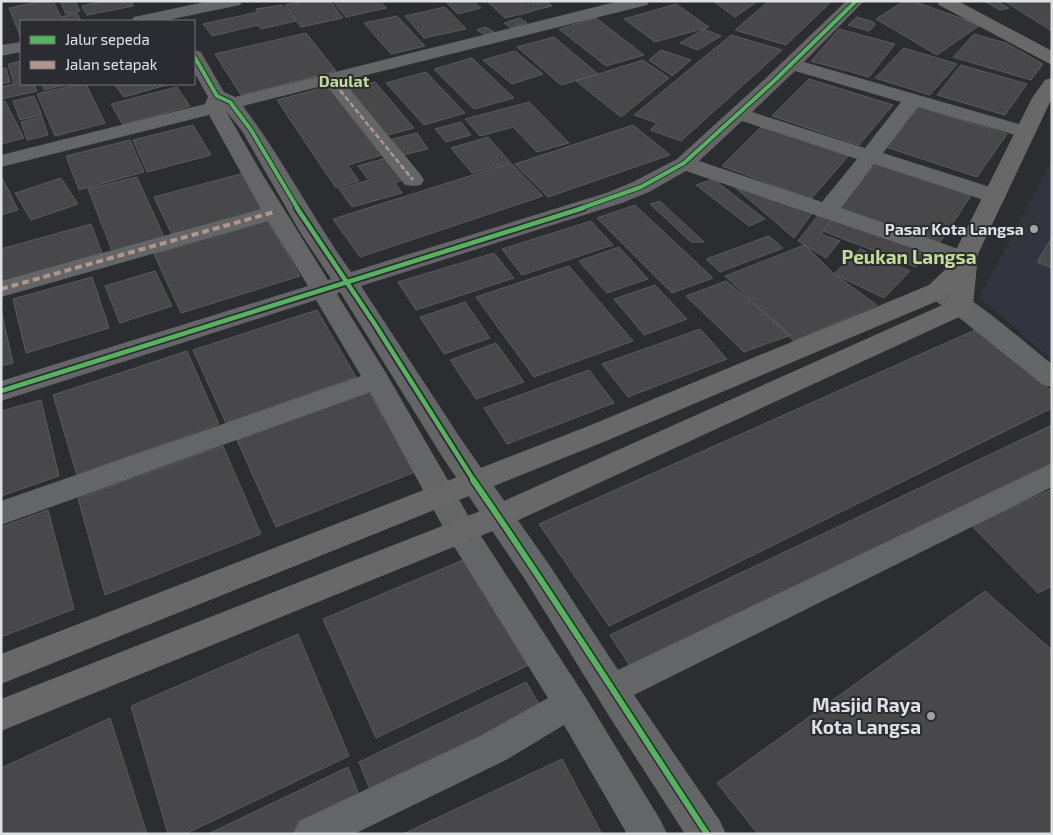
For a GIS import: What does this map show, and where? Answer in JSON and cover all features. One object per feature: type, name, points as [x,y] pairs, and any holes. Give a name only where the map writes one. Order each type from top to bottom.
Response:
[{"type":"main road","points":[[946,1],[1052,59]]},
{"type":"main road","points":[[966,1],[1052,48]]},
{"type":"main road","points":[[1,715],[499,516],[765,396],[950,299],[994,196],[1052,84]]},
{"type":"main road","points":[[1,669],[443,495],[741,374],[950,299]]},
{"type":"main road","points":[[741,374],[765,396]]},
{"type":"street","points":[[143,20],[169,12],[234,1]]},
{"type":"street","points":[[1,161],[220,102],[330,78],[600,6],[641,1]]},
{"type":"street","points":[[1,391],[614,198],[641,187],[684,163],[739,114],[856,1]]},
{"type":"street","points":[[1,51],[20,47]]},
{"type":"street","points":[[195,58],[220,102],[274,212],[334,287],[374,323],[452,450],[499,516],[707,834]]},
{"type":"street","points":[[791,64],[1026,132]]},
{"type":"street","points":[[330,78],[413,180]]},
{"type":"street","points":[[825,210],[830,207],[914,99]]},
{"type":"street","points":[[220,102],[251,130],[311,232],[377,380],[443,495],[461,531],[570,703],[648,834]]},
{"type":"street","points":[[739,114],[994,196]]},
{"type":"street","points":[[684,163],[825,210],[965,262]]},
{"type":"street","points":[[1,289],[274,212]]},
{"type":"street","points":[[950,299],[1052,378]]},
{"type":"street","points":[[1,513],[377,380]]},
{"type":"street","points":[[612,689],[1052,474]]},
{"type":"street","points":[[312,834],[493,748],[570,703]]},
{"type":"shaded area","name":"Pasar Kota Langsa","points":[[1052,161],[1052,360],[979,297]]},
{"type":"building","points":[[42,1],[53,1],[61,17],[77,13],[80,20],[20,20],[20,36],[9,8]]},
{"type":"building","points":[[60,1],[75,1],[80,11],[66,14]]},
{"type":"building","points":[[105,1],[131,1],[133,6],[87,15],[82,6]]},
{"type":"building","points":[[305,1],[330,1],[343,18],[301,27],[285,5]]},
{"type":"building","points":[[333,1],[380,1],[386,8],[346,17]]},
{"type":"building","points":[[473,1],[481,8],[458,14],[446,2]]},
{"type":"building","points":[[487,1],[523,1],[534,11],[505,18]]},
{"type":"building","points":[[526,1],[546,1],[552,6],[535,10]]},
{"type":"building","points":[[713,1],[758,1],[735,17]]},
{"type":"building","points":[[769,1],[832,1],[786,45],[735,30]]},
{"type":"building","points":[[904,1],[913,1],[980,25],[937,55],[876,19]]},
{"type":"building","points":[[984,1],[996,1],[1009,8],[1000,10]]},
{"type":"building","points":[[1004,1],[1052,1],[1052,31]]},
{"type":"building","points":[[676,4],[709,27],[655,42],[624,19]]},
{"type":"building","points":[[282,5],[296,21],[261,29],[258,25],[212,36],[203,24],[258,12],[256,9]]},
{"type":"building","points":[[445,7],[466,29],[424,38],[405,16]]},
{"type":"building","points":[[397,16],[425,46],[391,54],[364,23]]},
{"type":"building","points":[[857,17],[874,22],[875,25],[869,31],[848,25]]},
{"type":"building","points":[[520,18],[527,23],[511,28],[504,23]]},
{"type":"building","points":[[596,18],[644,55],[606,66],[559,29]]},
{"type":"building","points":[[485,27],[494,32],[485,35],[477,30]]},
{"type":"building","points":[[704,29],[721,36],[698,50],[680,43]]},
{"type":"building","points":[[839,29],[895,44],[869,77],[811,61]]},
{"type":"building","points":[[306,33],[336,71],[241,95],[215,54]]},
{"type":"building","points":[[974,34],[1006,43],[1043,64],[1031,80],[953,57]]},
{"type":"building","points":[[731,35],[782,50],[681,141],[650,130],[657,123],[634,115]]},
{"type":"building","points":[[554,37],[598,74],[561,85],[517,47]]},
{"type":"building","points":[[904,48],[957,64],[930,95],[875,78]]},
{"type":"building","points":[[661,50],[691,60],[672,76],[649,60]]},
{"type":"building","points":[[515,51],[543,74],[512,84],[483,60]]},
{"type":"building","points":[[472,58],[514,98],[474,109],[434,69]]},
{"type":"building","points":[[643,60],[669,78],[621,117],[576,81]]},
{"type":"building","points":[[20,61],[20,85],[34,85],[37,91],[1,99],[1,87],[14,84],[8,64]]},
{"type":"building","points":[[961,65],[1027,84],[1005,115],[937,95]]},
{"type":"building","points":[[6,68],[10,82],[1,84],[1,69]]},
{"type":"building","points":[[426,72],[465,113],[424,125],[386,83]]},
{"type":"building","points":[[809,79],[893,105],[859,145],[772,116]]},
{"type":"building","points":[[375,82],[414,128],[384,136],[347,90]]},
{"type":"building","points":[[42,85],[65,85],[44,90]]},
{"type":"building","points":[[75,85],[86,85],[105,123],[55,136],[37,94]]},
{"type":"building","points":[[115,85],[166,85],[124,97]]},
{"type":"building","points":[[330,86],[382,155],[348,165],[359,181],[336,188],[277,100]]},
{"type":"building","points":[[177,87],[190,106],[123,125],[111,104]]},
{"type":"building","points":[[34,96],[42,115],[20,120],[13,101]]},
{"type":"building","points":[[5,101],[24,138],[1,144],[1,102]]},
{"type":"building","points":[[529,102],[569,143],[537,152],[513,127],[480,136],[465,119]]},
{"type":"building","points":[[916,106],[1007,134],[977,177],[883,146]]},
{"type":"building","points":[[42,117],[48,135],[27,140],[21,122]]},
{"type":"building","points":[[461,122],[471,135],[446,142],[435,129]]},
{"type":"building","points":[[193,125],[211,155],[147,172],[133,140]]},
{"type":"building","points":[[633,125],[670,155],[548,197],[515,164]]},
{"type":"building","points":[[763,125],[850,154],[811,199],[722,166]]},
{"type":"building","points":[[417,133],[428,149],[399,156],[389,140]]},
{"type":"building","points":[[488,137],[510,162],[472,173],[451,148]]},
{"type":"building","points":[[130,140],[144,172],[79,190],[66,156]]},
{"type":"building","points":[[386,158],[403,180],[395,183],[402,193],[352,207],[339,189],[369,180],[358,166]]},
{"type":"building","points":[[877,162],[972,194],[939,244],[839,208]]},
{"type":"building","points":[[511,163],[543,196],[360,257],[333,219]]},
{"type":"building","points":[[248,172],[269,208],[172,235],[154,197]]},
{"type":"building","points":[[1,175],[18,210],[1,215]]},
{"type":"building","points":[[137,177],[165,239],[113,253],[88,189]]},
{"type":"building","points":[[61,178],[78,204],[31,220],[15,193]]},
{"type":"building","points":[[713,179],[765,219],[749,226],[696,185]]},
{"type":"building","points":[[731,184],[813,212],[794,238]]},
{"type":"building","points":[[660,201],[704,242],[691,242],[650,204]]},
{"type":"building","points":[[635,205],[713,278],[672,293],[597,218]]},
{"type":"building","points":[[820,213],[836,216],[821,234],[840,241],[826,258],[798,241]]},
{"type":"building","points":[[836,216],[928,251],[916,267],[823,231]]},
{"type":"building","points":[[268,221],[300,276],[181,313],[154,254]]},
{"type":"building","points":[[591,221],[613,245],[522,275],[502,249]]},
{"type":"building","points":[[91,224],[102,253],[1,282],[1,249]]},
{"type":"building","points":[[769,236],[783,248],[720,272],[706,259]]},
{"type":"building","points":[[1052,237],[1052,268],[1037,262]]},
{"type":"building","points":[[805,245],[834,274],[877,305],[794,341],[725,276]]},
{"type":"building","points":[[619,247],[648,279],[607,293],[579,261]]},
{"type":"building","points":[[860,249],[910,271],[884,298],[834,274]]},
{"type":"building","points":[[494,253],[514,278],[416,310],[398,282]]},
{"type":"building","points":[[569,266],[633,341],[534,377],[476,297]]},
{"type":"building","points":[[155,271],[172,306],[120,323],[105,286]]},
{"type":"building","points":[[92,277],[109,328],[26,353],[13,299]]},
{"type":"building","points":[[726,281],[791,335],[744,352],[686,296]]},
{"type":"building","points":[[655,285],[687,319],[644,335],[614,299]]},
{"type":"building","points":[[465,302],[490,338],[444,354],[420,317]]},
{"type":"building","points":[[1,310],[13,363],[1,366]]},
{"type":"building","points":[[317,310],[356,377],[226,423],[193,350]]},
{"type":"building","points":[[700,329],[727,359],[628,397],[602,364]]},
{"type":"building","points":[[975,330],[1052,391],[1052,408],[609,626],[539,524]]},
{"type":"building","points":[[496,343],[524,382],[476,399],[450,360]]},
{"type":"building","points":[[187,351],[219,424],[77,475],[53,395]]},
{"type":"building","points":[[589,370],[614,403],[507,444],[484,408]]},
{"type":"building","points":[[369,392],[415,472],[276,527],[237,440]]},
{"type":"building","points":[[41,400],[59,476],[1,496],[1,411]]},
{"type":"building","points":[[1052,425],[1052,464],[633,671],[610,635]]},
{"type":"building","points":[[223,446],[261,534],[105,595],[78,498]]},
{"type":"building","points":[[1052,489],[1052,586],[1038,593],[972,526]]},
{"type":"building","points":[[48,510],[74,609],[1,637],[1,527]]},
{"type":"building","points":[[470,557],[533,663],[376,738],[323,619]]},
{"type":"building","name":"Masjid Raya Kota Langsa","points":[[985,591],[1052,650],[1052,834],[758,834],[717,783]]},
{"type":"building","points":[[298,634],[349,756],[185,834],[168,834],[131,706]]},
{"type":"building","points":[[526,682],[543,711],[372,795],[359,762]]},
{"type":"building","points":[[110,718],[147,834],[1,834],[1,768]]},
{"type":"building","points":[[562,759],[602,834],[403,834]]},
{"type":"building","points":[[348,767],[361,800],[293,834],[208,834]]},
{"type":"marked path","points":[[330,78],[413,180]]},
{"type":"marked path","points":[[1,289],[274,212]]},
{"type":"cycle path","points":[[1,391],[614,198],[641,187],[684,163],[773,82],[856,1]]},
{"type":"cycle path","points":[[195,58],[217,96],[230,102],[251,130],[311,232],[374,323],[453,450],[537,572],[621,705],[707,834]]},
{"type":"place","name":"Pasar Kota Langsa","points":[[1034,229]]},
{"type":"place","name":"Masjid Raya Kota Langsa","points":[[931,716]]},
{"type":"district","name":"Daulat","points":[[344,81]]},
{"type":"district","name":"Peukan Langsa","points":[[909,257]]}]
